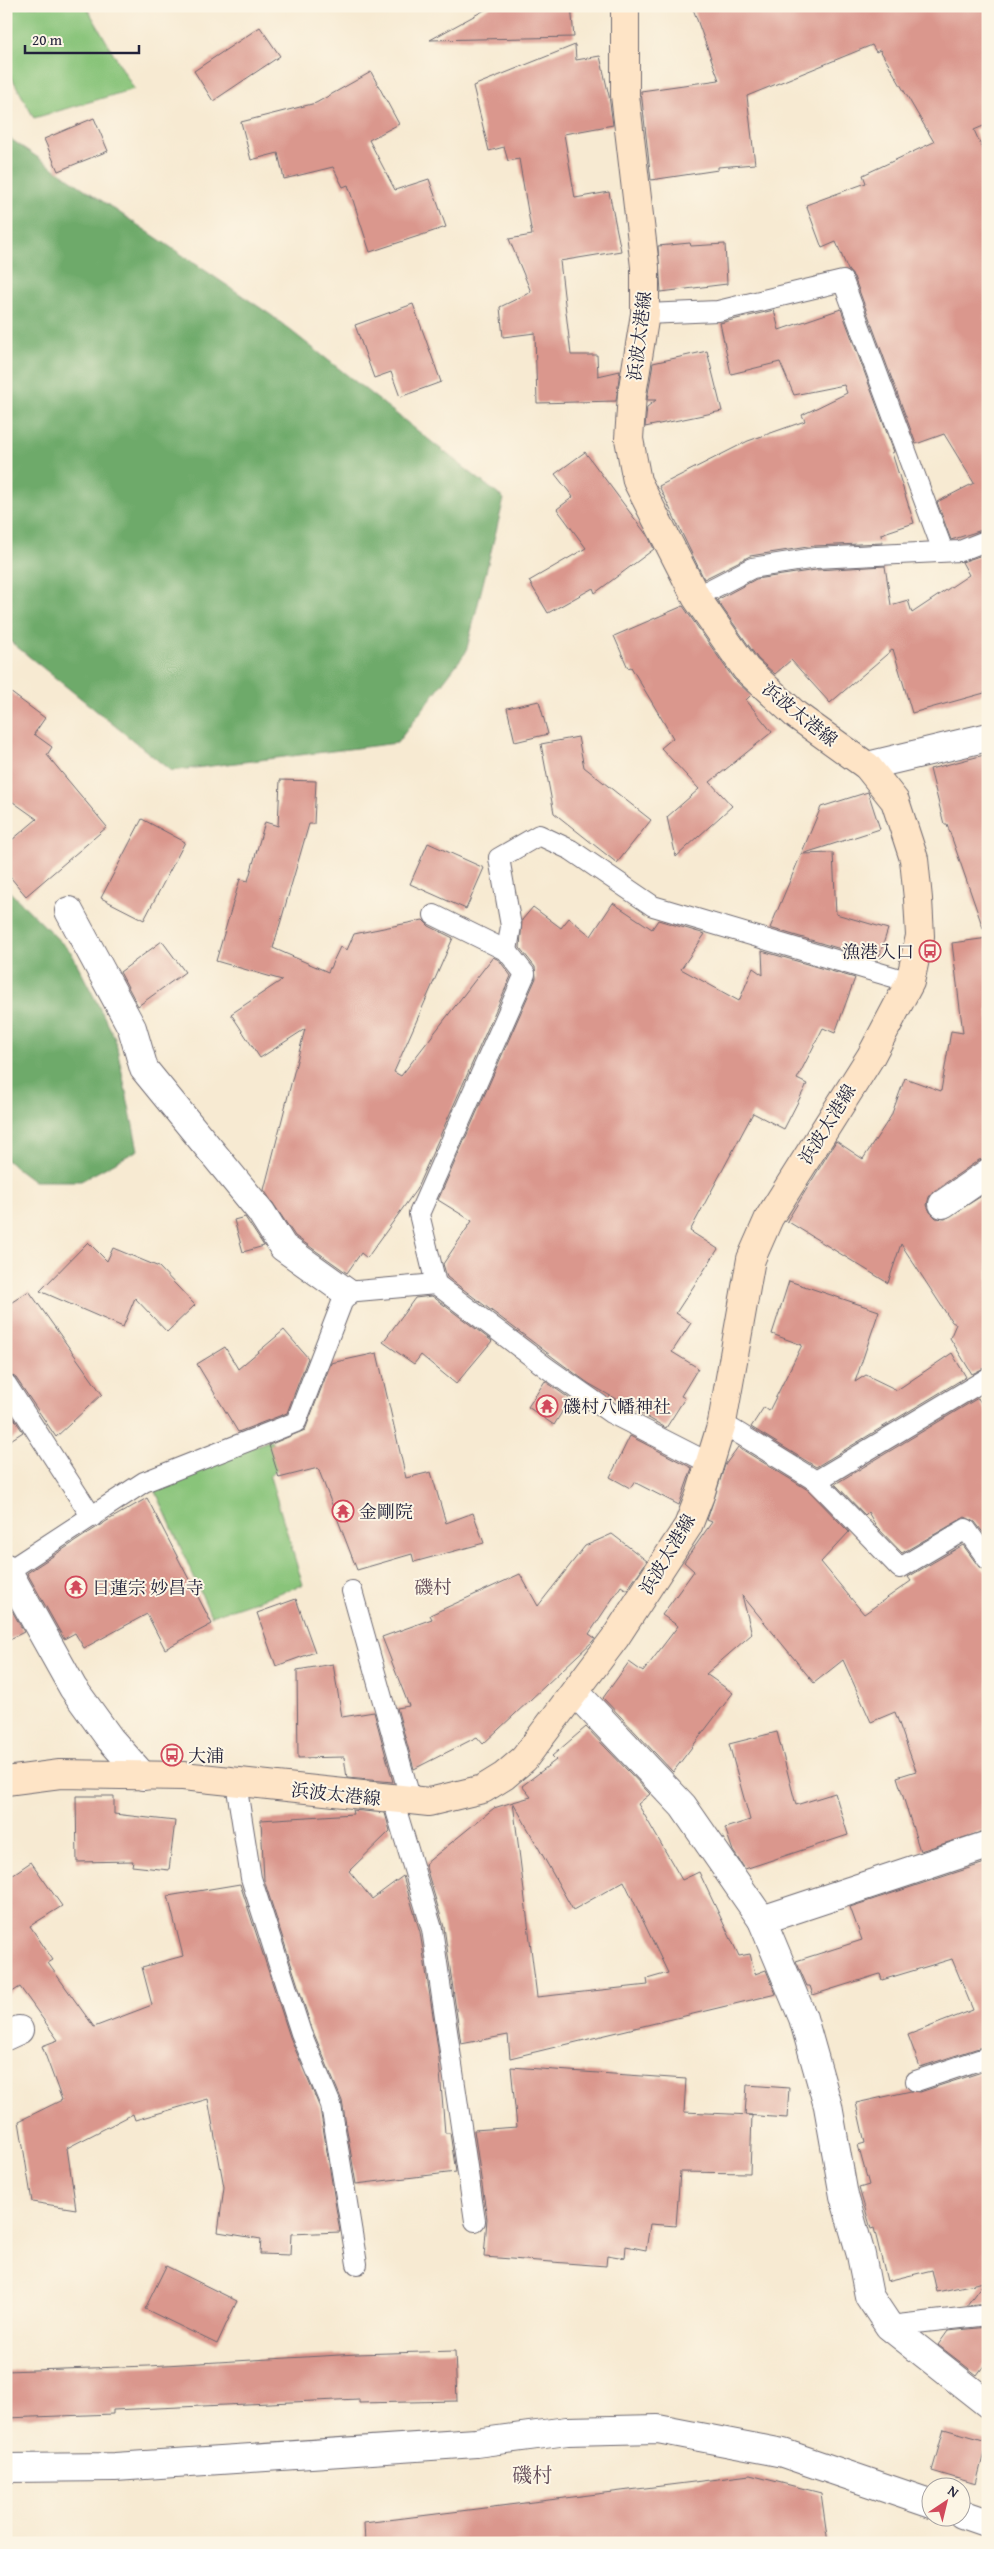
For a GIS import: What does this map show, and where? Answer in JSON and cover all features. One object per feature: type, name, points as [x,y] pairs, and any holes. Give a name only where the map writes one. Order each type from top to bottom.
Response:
[{"type":"main road","name":"浜波太港線","points":[[6,1781],[60,1774],[183,1776],[429,1802],[483,1789],[504,1776],[524,1759],[615,1638],[688,1526],[722,1423],[752,1259],[769,1218],[870,1056],[910,982],[920,936],[914,859],[895,801],[867,766],[796,715],[746,669],[696,597],[637,481],[629,439],[632,394],[645,314],[645,267],[624,95],[625,6]]},
{"type":"street","points":[[867,766],[988,737]]},
{"type":"street","points":[[69,911],[132,1028],[144,1069],[262,1212],[283,1247],[346,1292]]},
{"type":"street","points":[[943,1204],[988,1173]]},
{"type":"street","points":[[7,1570],[73,1688],[110,1739],[143,1776]]},
{"type":"street","points":[[576,1692],[683,1806],[762,1920],[803,2018],[828,2106],[844,2196],[861,2255],[869,2296],[889,2326],[988,2404]]},
{"type":"street","points":[[762,1920],[988,1845]]},
{"type":"street","points":[[6,2468],[115,2467],[476,2443],[567,2431],[658,2429],[783,2453],[922,2501]]},
{"type":"street","points":[[972,2518],[988,2524]]},
{"type":"lane","points":[[645,314],[718,311],[843,281],[942,551]]},
{"type":"lane","points":[[696,597],[752,568],[815,558],[960,551],[988,540]]},
{"type":"lane","points":[[507,951],[511,926],[499,858],[539,835],[572,850],[653,906],[910,982]]},
{"type":"lane","points":[[434,915],[507,951],[526,974],[419,1214],[436,1284],[611,1413],[710,1464]]},
{"type":"lane","points":[[7,1570],[144,1482],[296,1422],[346,1292],[436,1284]]},
{"type":"lane","points":[[816,1481],[988,1378]]},
{"type":"lane","points":[[6,1384],[92,1517]]},
{"type":"lane","points":[[722,1423],[816,1481],[900,1568],[966,1529],[988,1560]]},
{"type":"lane","points":[[352,1591],[432,1929],[475,2221]]},
{"type":"lane","points":[[236,1783],[252,1878],[301,2033],[331,2105],[357,2264]]},
{"type":"lane","points":[[916,2081],[988,2057]]},
{"type":"lane","points":[[889,2326],[988,2315]]},
{"type":"green space","points":[[6,6],[86,6],[134,89],[34,118],[6,67]]},
{"type":"green space","points":[[6,136],[271,315],[504,499],[466,652],[397,743],[171,771],[6,638]]},
{"type":"green space","points":[[6,888],[71,952],[115,1038],[138,1150],[81,1181],[34,1181],[6,1160]]},
{"type":"green space","points":[[271,1440],[281,1466],[270,1477],[303,1585],[211,1616],[153,1485]]},
{"type":"building","points":[[492,6],[571,6],[574,37],[430,40]]},
{"type":"building","points":[[692,6],[988,6],[988,124],[974,130],[988,161],[988,528],[951,540],[937,502],[974,483],[944,434],[916,444],[854,277],[848,270],[836,242],[822,248],[806,205],[866,183],[863,175],[934,142],[880,50],[876,52],[872,45],[747,96],[755,164],[718,167],[718,170],[651,180],[641,91],[719,80]]},
{"type":"building","points":[[260,27],[280,56],[213,101],[194,71]]},
{"type":"building","points":[[575,45],[576,60],[600,56],[613,125],[564,134],[575,198],[609,192],[621,251],[560,261],[571,355],[597,355],[598,376],[620,371],[616,401],[537,403],[535,333],[503,337],[500,307],[531,292],[509,239],[532,235],[519,159],[508,161],[504,147],[489,151],[473,86]]},
{"type":"building","points":[[371,72],[399,124],[369,140],[395,190],[429,179],[446,227],[370,252],[348,185],[343,187],[333,167],[284,179],[278,153],[251,160],[241,122],[316,103]]},
{"type":"building","points":[[94,118],[108,151],[58,171],[44,139]]},
{"type":"building","points":[[690,243],[691,246],[725,244],[727,284],[661,292],[658,246]]},
{"type":"building","points":[[413,304],[441,382],[400,397],[391,372],[374,378],[355,325]]},
{"type":"building","points":[[841,309],[894,452],[892,453],[914,523],[881,534],[882,543],[814,546],[750,556],[704,579],[659,486],[748,441],[805,421],[802,415],[847,393],[844,385],[794,395],[780,362],[731,374],[720,323],[774,310],[779,330]]},
{"type":"building","points":[[707,351],[722,411],[645,427],[647,407],[656,400],[647,400],[653,363]]},
{"type":"building","points":[[585,452],[649,538],[654,549],[595,593],[593,588],[548,613],[529,581],[586,548],[557,509],[573,497],[555,474]]},
{"type":"building","points":[[988,553],[988,692],[912,713],[893,649],[830,703],[791,660],[775,674],[758,659],[717,600],[756,579],[816,570],[885,566],[891,605],[908,600],[912,613],[969,575],[962,562]]},
{"type":"building","points":[[683,606],[733,678],[751,695],[746,700],[772,732],[710,782],[732,806],[676,857],[667,817],[699,789],[661,748],[673,738],[631,667],[628,668],[614,636]]},
{"type":"building","points":[[6,689],[45,718],[34,734],[52,747],[47,755],[107,827],[26,896],[6,872],[6,845],[37,819],[6,797]]},
{"type":"building","points":[[539,701],[548,734],[515,742],[507,708]]},
{"type":"building","points":[[578,737],[584,767],[651,820],[617,863],[554,813],[541,744]]},
{"type":"building","points":[[988,754],[988,927],[983,928],[947,824],[944,824],[930,769]]},
{"type":"building","points":[[280,780],[316,781],[314,824],[309,824],[273,948],[328,972],[340,947],[347,950],[354,934],[423,920],[429,926],[453,938],[394,1072],[401,1076],[493,957],[499,960],[511,976],[416,1190],[367,1258],[361,1253],[347,1273],[295,1236],[264,1190],[305,1029],[260,1058],[231,1014],[282,980],[216,961],[240,879],[248,881],[265,822],[278,826]]},
{"type":"building","points":[[868,792],[880,829],[802,854],[833,853],[836,914],[888,929],[878,960],[770,928],[821,807]]},
{"type":"building","points":[[142,819],[185,842],[144,920],[101,898]]},
{"type":"building","points":[[428,843],[484,868],[466,909],[410,884]]},
{"type":"building","points":[[613,903],[652,929],[658,920],[705,934],[681,969],[739,1001],[753,968],[763,975],[762,951],[855,978],[835,1033],[823,1028],[797,1079],[807,1084],[784,1129],[753,1113],[690,1231],[718,1249],[676,1313],[691,1323],[672,1352],[698,1368],[681,1396],[685,1398],[666,1428],[588,1383],[558,1361],[447,1277],[443,1264],[472,1221],[438,1200],[536,978],[535,967],[520,948],[522,920],[533,907],[561,928],[569,918],[591,936]]},
{"type":"building","points":[[988,938],[988,1158],[979,1160],[934,1191],[929,1197],[927,1205],[930,1212],[936,1218],[945,1219],[988,1192],[988,1366],[972,1374],[950,1338],[956,1324],[952,1322],[901,1244],[888,1283],[787,1221],[836,1141],[863,1159],[891,1116],[905,1078],[941,1091],[951,1031],[963,1033],[952,943]]},
{"type":"building","points":[[162,941],[185,972],[138,1006],[120,972]]},
{"type":"building","points":[[245,1217],[264,1246],[243,1252],[234,1220]]},
{"type":"building","points":[[88,1242],[107,1261],[113,1248],[159,1267],[195,1305],[167,1332],[135,1298],[123,1327],[40,1291]]},
{"type":"building","points":[[789,1281],[879,1311],[855,1382],[866,1375],[897,1390],[952,1353],[966,1377],[816,1467],[751,1427],[764,1407],[769,1411],[802,1345],[772,1334]]},
{"type":"building","points":[[29,1291],[102,1394],[56,1437],[16,1378],[6,1372],[6,1306]]},
{"type":"building","points":[[432,1296],[492,1341],[456,1384],[421,1355],[414,1364],[383,1342],[415,1298]]},
{"type":"building","points":[[284,1330],[308,1358],[287,1413],[238,1432],[197,1364],[225,1347],[238,1369]]},
{"type":"building","points":[[377,1353],[406,1478],[431,1472],[446,1523],[473,1513],[484,1543],[414,1562],[412,1554],[357,1570],[318,1468],[279,1478],[269,1445],[305,1430],[331,1363]]},
{"type":"building","name":"磯村八幡神社","points":[[545,1381],[570,1399],[554,1425],[528,1407]]},
{"type":"building","points":[[978,1398],[988,1415],[988,1539],[975,1522],[965,1517],[902,1553],[876,1526],[868,1512],[865,1515],[835,1484]]},
{"type":"building","points":[[6,1406],[23,1432],[6,1443]]},
{"type":"building","points":[[630,1436],[692,1468],[679,1505],[634,1482],[630,1488],[610,1477]]},
{"type":"building","points":[[738,1447],[808,1490],[849,1532],[821,1562],[864,1614],[911,1581],[908,1577],[963,1545],[979,1567],[988,1572],[988,1830],[920,1851],[897,1777],[916,1771],[895,1712],[871,1722],[843,1660],[814,1683],[742,1595],[752,1634],[706,1674],[733,1693],[673,1772],[603,1698],[629,1662],[643,1672],[678,1626],[662,1615],[694,1571],[684,1562],[712,1522],[707,1520],[725,1465]]},
{"type":"building","points":[[147,1498],[212,1624],[165,1649],[147,1614],[84,1648],[75,1633],[64,1639],[27,1573],[105,1522]]},
{"type":"building","points":[[612,1534],[647,1561],[627,1590],[621,1586],[589,1634],[595,1638],[593,1641],[483,1744],[477,1737],[414,1769],[397,1708],[409,1706],[382,1637],[432,1619],[430,1615],[520,1574],[538,1606],[585,1546]]},
{"type":"building","points":[[296,1599],[315,1652],[276,1666],[257,1613]]},
{"type":"building","points":[[6,1600],[24,1632],[6,1641]]},
{"type":"building","points":[[333,1664],[342,1717],[374,1712],[393,1782],[347,1778],[344,1757],[298,1758],[297,1670]]},
{"type":"building","points":[[586,1727],[650,1794],[638,1804],[682,1880],[699,1872],[739,1956],[750,1954],[755,1974],[766,1970],[776,1994],[510,2058],[508,2035],[461,2044],[444,1927],[425,1864],[494,1808],[513,1802],[531,1797],[522,1786],[556,1760],[552,1756]],"holes":[[[513,1802],[573,1910],[624,1881],[668,1973],[647,1979],[648,1985],[537,1997]]]},
{"type":"building","points":[[777,1732],[796,1805],[835,1793],[848,1835],[745,1869],[733,1851],[725,1828],[750,1820],[729,1744]]},
{"type":"building","points":[[76,1796],[114,1796],[114,1814],[175,1821],[169,1870],[132,1866],[133,1861],[77,1862]]},
{"type":"building","points":[[352,1810],[385,1813],[390,1831],[349,1871],[372,1899],[403,1876],[420,1932],[438,2048],[445,2133],[450,2133],[456,2172],[356,2184],[342,2101],[312,2029],[264,1880],[261,1820],[353,1814]]},
{"type":"building","points":[[31,1862],[62,1906],[30,1926],[53,1960],[48,1963],[94,2027],[152,2005],[142,1967],[183,1956],[168,1896],[240,1884],[290,2037],[320,2108],[340,2232],[291,2234],[290,2255],[260,2254],[261,2239],[218,2232],[224,2187],[208,2099],[135,2120],[133,2114],[67,2148],[76,2209],[32,2202],[19,2121],[62,2100],[42,2046],[58,2040],[20,1987],[6,1996],[6,1879]]},
{"type":"building","points":[[988,1862],[988,2045],[920,2067],[908,2035],[973,2010],[952,1959],[882,1980],[880,1974],[813,1995],[796,1961],[862,1940],[850,1907]]},
{"type":"building","points":[[511,2067],[686,2079],[684,2112],[752,2115],[750,2173],[680,2172],[676,2226],[650,2224],[646,2250],[626,2246],[625,2258],[607,2255],[606,2266],[484,2257],[487,2219],[474,2130],[517,2127]]},
{"type":"building","points":[[988,2070],[988,2303],[967,2305],[984,2282],[937,2292],[932,2270],[887,2281],[874,2228],[871,2229],[859,2188],[869,2185],[858,2145],[865,2143],[856,2103],[911,2091],[920,2092]]},
{"type":"building","points":[[747,2085],[789,2088],[787,2118],[745,2115]]},
{"type":"building","points":[[166,2266],[237,2301],[217,2344],[145,2309]]},
{"type":"building","points":[[988,2327],[988,2360],[977,2375],[938,2345],[948,2331]]},
{"type":"building","points":[[455,2351],[457,2401],[359,2403],[359,2399],[113,2410],[113,2414],[6,2418],[6,2371]]},
{"type":"building","points":[[944,2429],[987,2441],[976,2484],[972,2483],[972,2476],[949,2476],[932,2471]]},
{"type":"building","points":[[750,2475],[821,2493],[828,2543],[365,2543],[364,2523]]},
{"type":"place","name":"漁港入口","points":[[930,951]]},
{"type":"place","name":"磯村八幡神社","points":[[547,1406]]},
{"type":"place","name":"金剛院","points":[[343,1511]]},
{"type":"place","name":"日蓮宗 妙昌寺","points":[[76,1587]]},
{"type":"place","name":"大浦","points":[[172,1755]]},
{"type":"district","name":"磯村","points":[[433,1587]]},
{"type":"district","name":"磯村","points":[[532,2474]]}]
